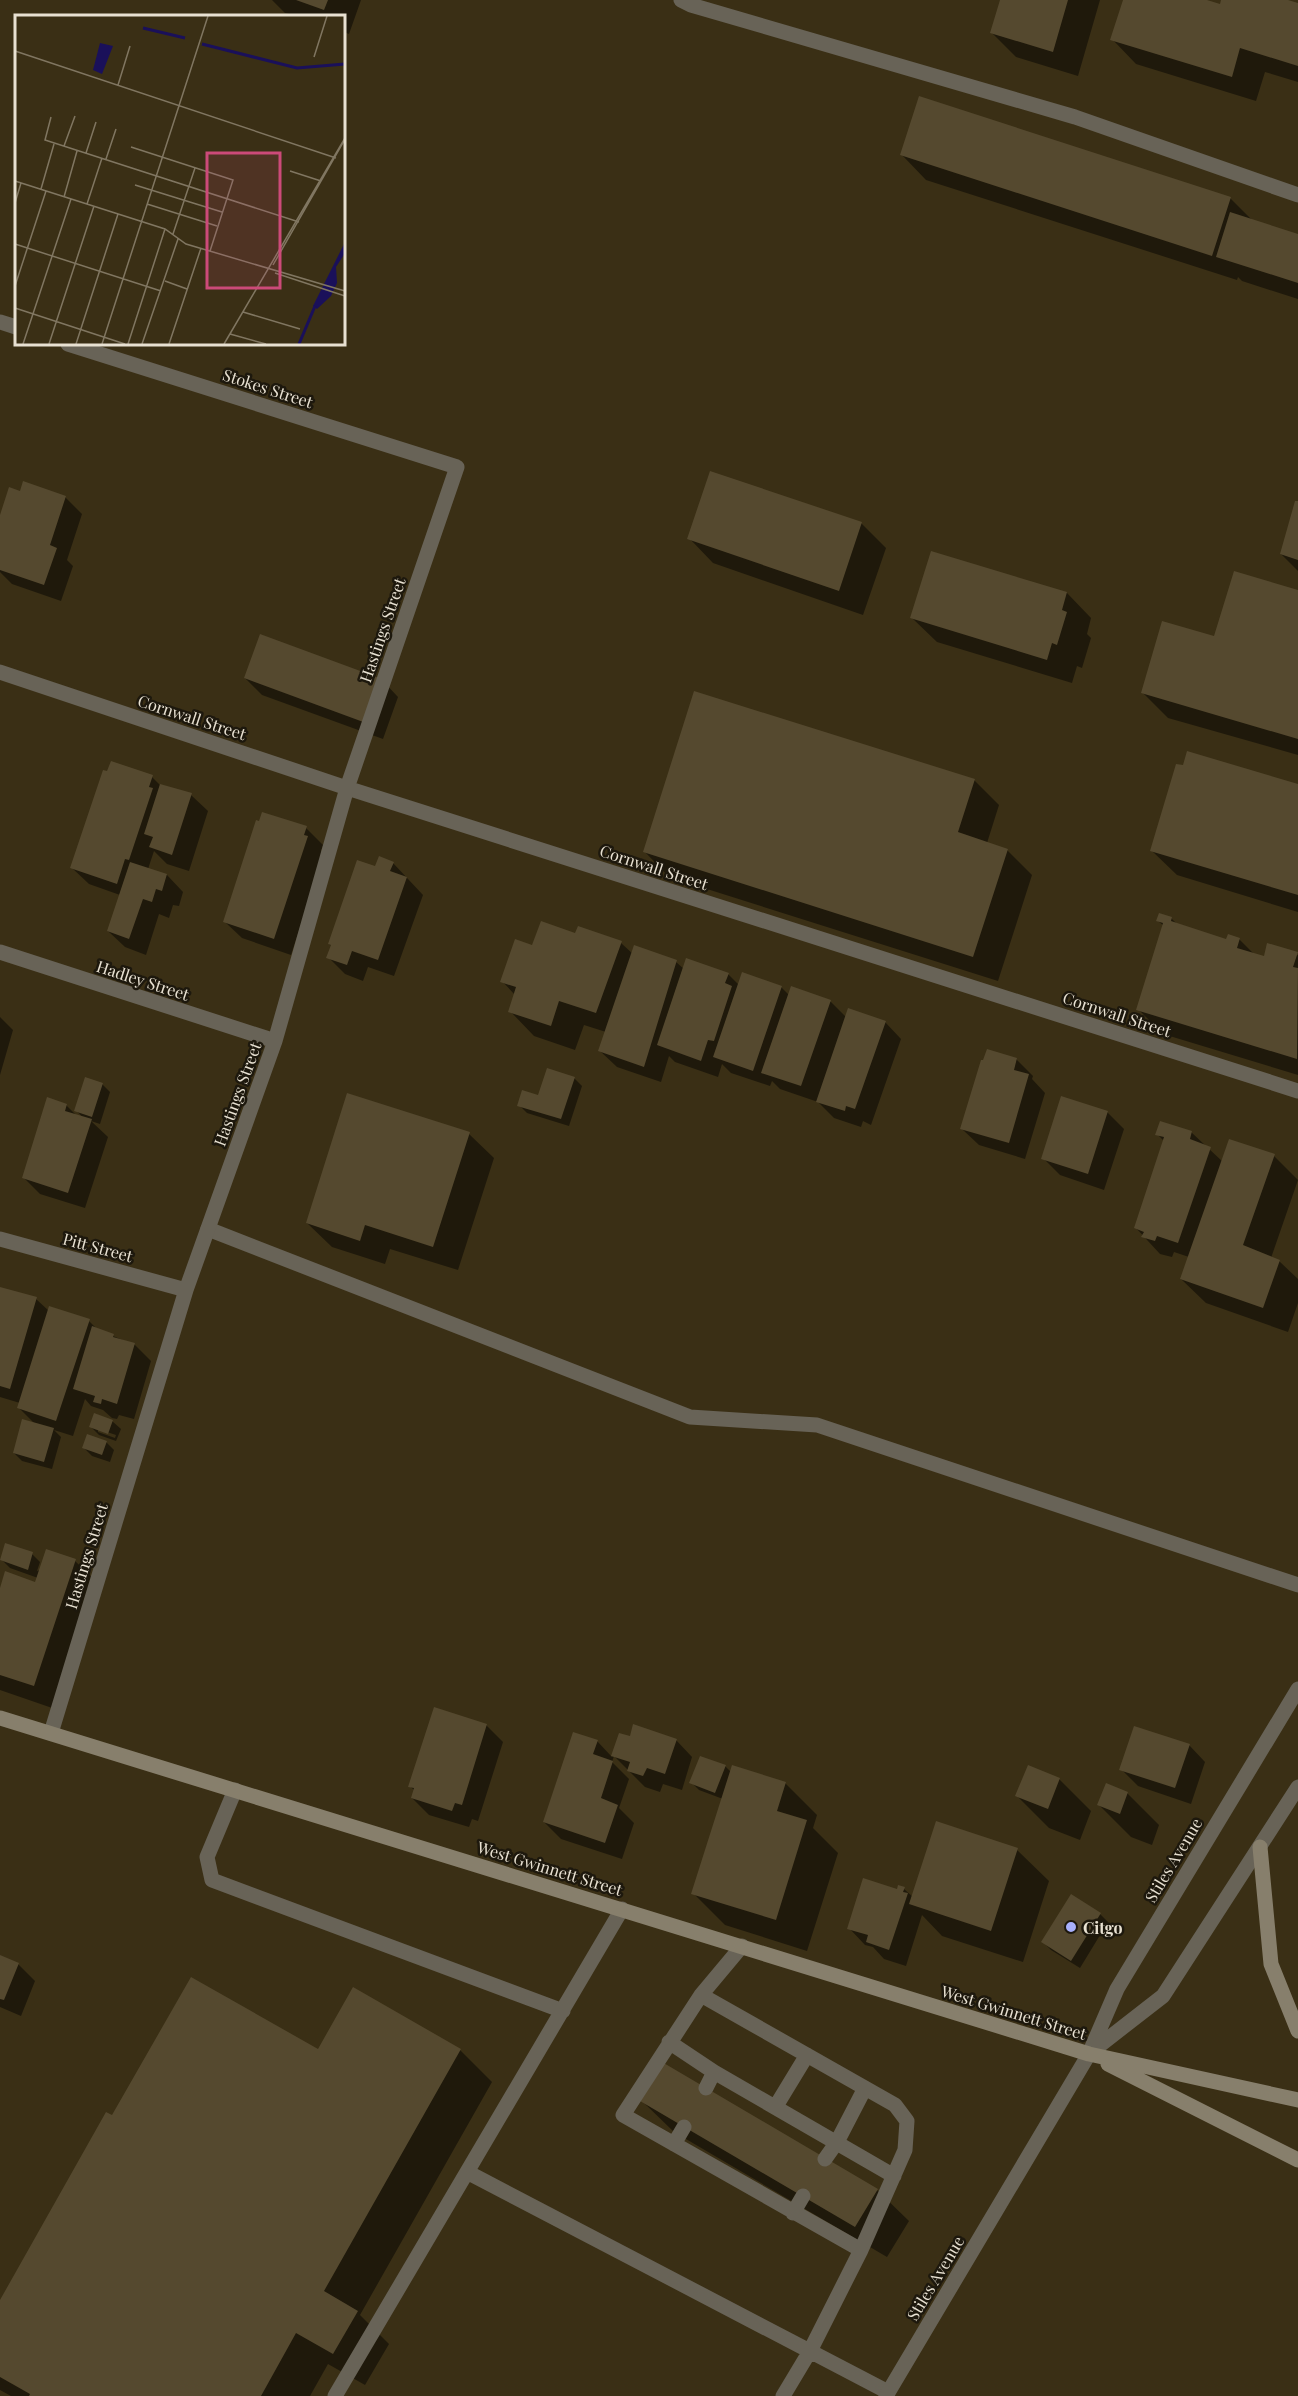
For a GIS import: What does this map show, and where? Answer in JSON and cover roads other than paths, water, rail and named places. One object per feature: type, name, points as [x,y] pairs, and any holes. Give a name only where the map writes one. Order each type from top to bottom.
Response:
[{"type":"main road","name":"West Gwinnett Street","points":[[0,1718],[1089,2054],[1298,2100]]},
{"type":"main road","points":[[1260,1847],[1271,1964],[1298,2031]]},
{"type":"main road","name":"West Gwinnett Street","points":[[1089,2054],[1298,2160]]},
{"type":"street","points":[[681,0],[691,5],[1075,117],[1298,195]]},
{"type":"street","points":[[0,322],[15,327]]},
{"type":"street","name":"Stokes Street","points":[[71,345],[457,467]]},
{"type":"street","name":"Hastings Street","points":[[51,1733],[186,1290],[275,1041],[347,788],[457,467]]},
{"type":"street","name":"Cornwall Street","points":[[0,672],[347,788],[1298,1091]]},
{"type":"street","name":"Hadley Street","points":[[0,952],[275,1041]]},
{"type":"street","points":[[208,1229],[690,1417],[817,1425],[1298,1585]]},
{"type":"street","name":"Pitt Street","points":[[0,1239],[186,1290]]},
{"type":"street","name":"Stiles Avenue","points":[[887,2394],[1089,2054],[1117,1989],[1298,1689]]},
{"type":"street","name":"Stiles Avenue","points":[[1089,2054],[1163,1996],[1298,1787]]},
{"type":"street","points":[[235,1790],[207,1857],[212,1880],[563,2011]]},
{"type":"street","points":[[335,2396],[622,1909]]},
{"type":"street","points":[[742,1946],[701,1995],[623,2115],[861,2250]]},
{"type":"street","points":[[701,1995],[895,2105],[906,2121],[905,2150],[861,2250],[810,2351],[783,2396]]},
{"type":"street","points":[[669,2042],[714,2072],[894,2176]]},
{"type":"street","points":[[776,2106],[807,2055]]},
{"type":"street","points":[[706,2088],[714,2072]]},
{"type":"street","points":[[825,2159],[837,2142],[864,2088]]},
{"type":"street","points":[[674,2144],[684,2127]]},
{"type":"street","points":[[467,2172],[810,2351],[887,2394]]},
{"type":"street","points":[[793,2212],[803,2196]]},
{"type":"place","name":"Citgo","points":[[1071,1927]]}]
